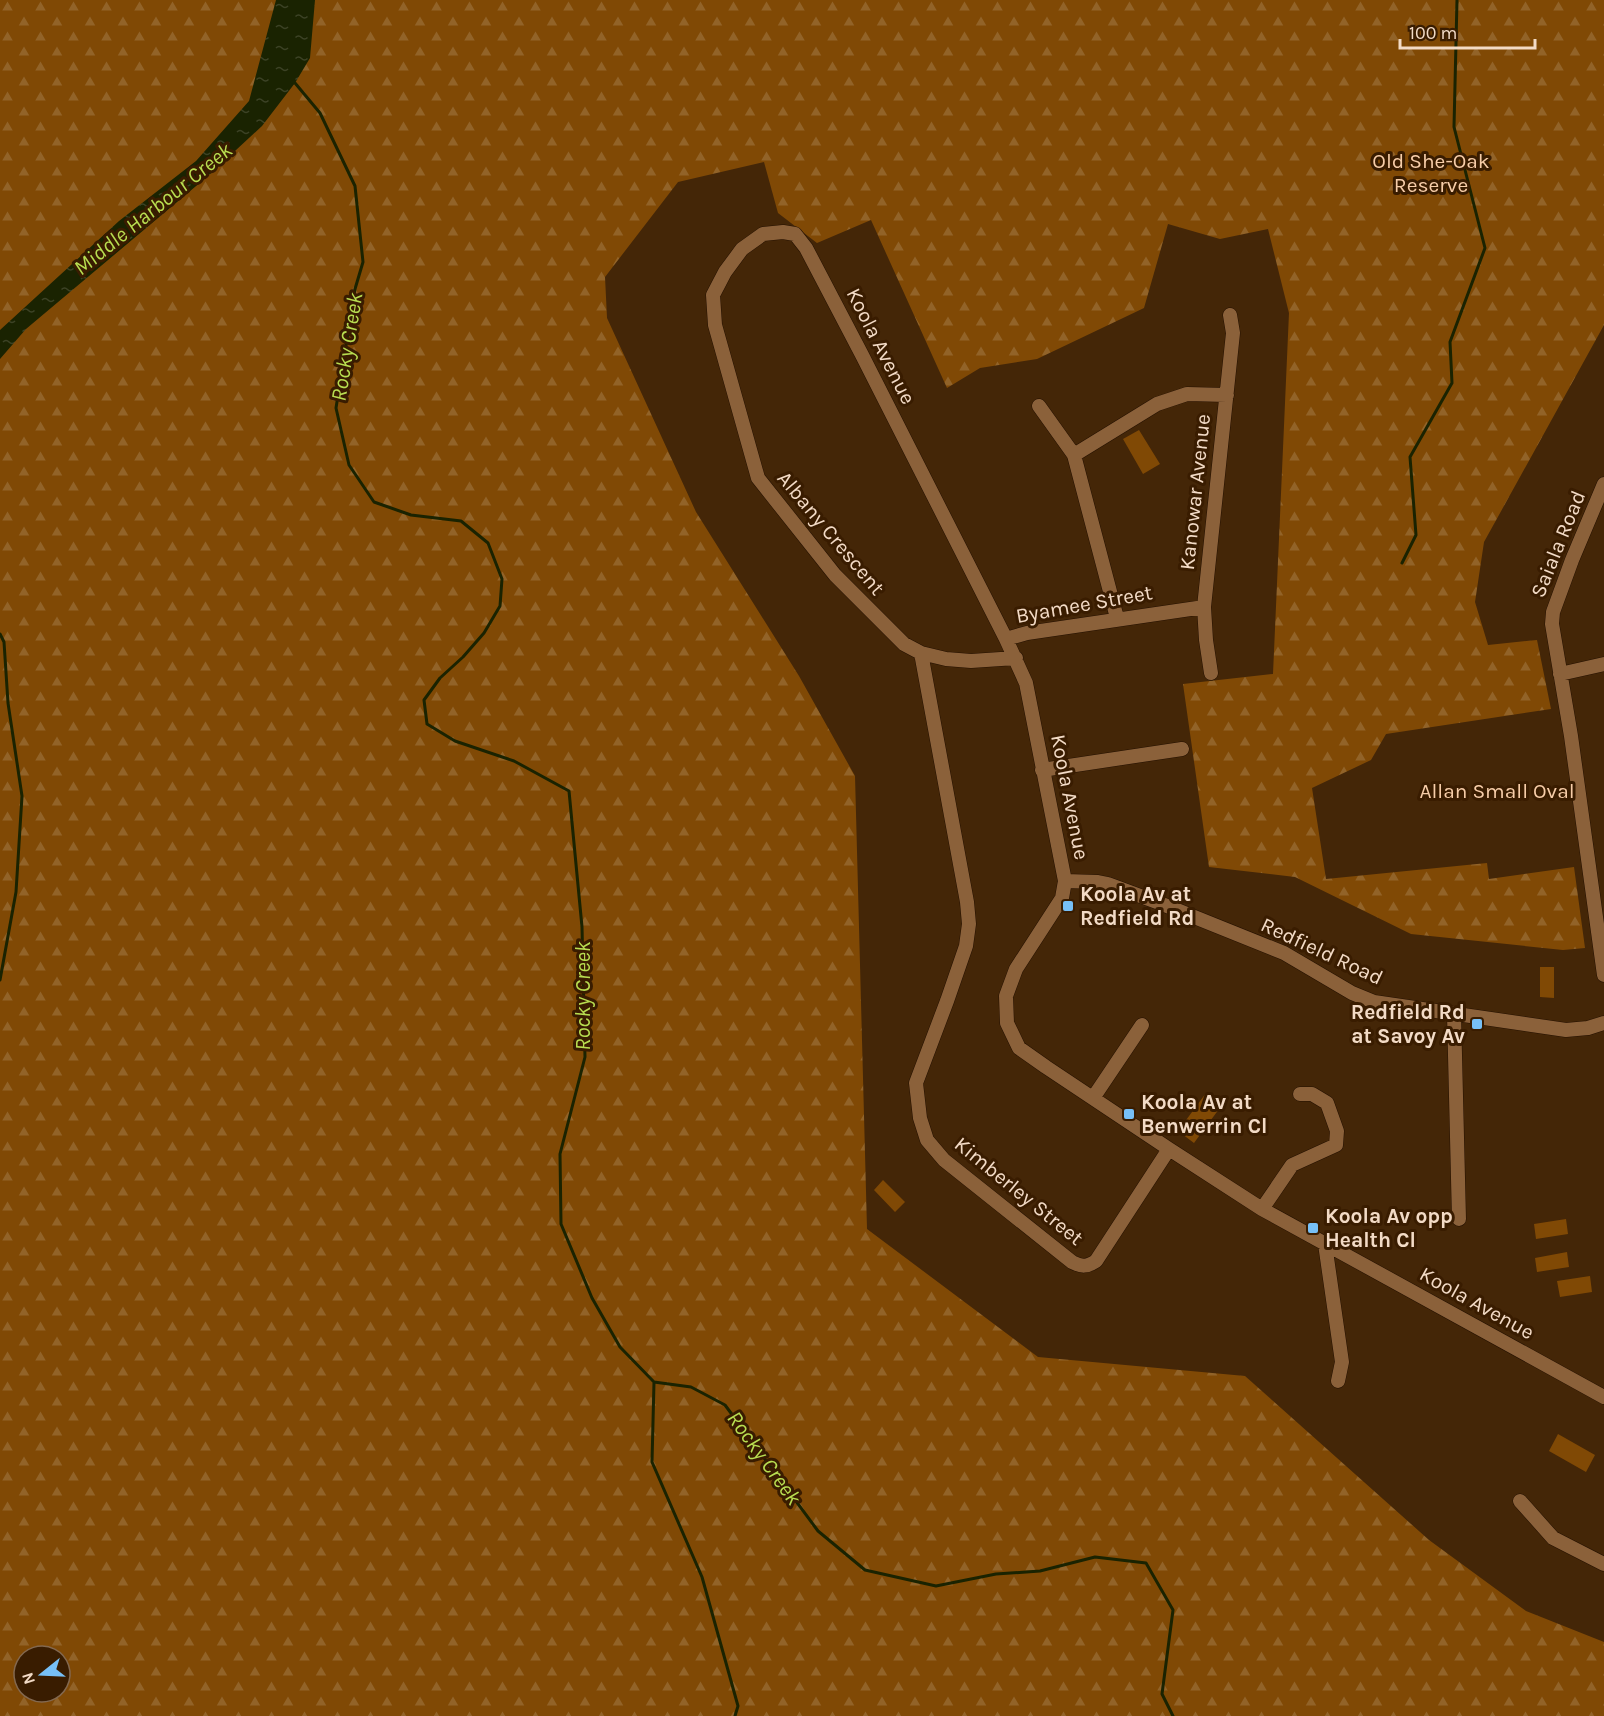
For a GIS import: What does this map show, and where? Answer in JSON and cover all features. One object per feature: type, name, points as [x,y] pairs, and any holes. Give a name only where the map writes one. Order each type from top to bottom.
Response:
[{"type":"street","name":"Albany Crescent","points":[[795,234],[783,232],[763,234],[742,249],[724,272],[713,295],[715,325],[758,478],[835,575],[904,644],[921,653],[946,659],[971,661],[1016,658]]},
{"type":"street","name":"Koola Avenue","points":[[795,234],[806,248],[862,355],[1016,658],[1026,683],[1065,881],[1059,904],[1016,969],[1006,996],[1007,1023],[1019,1048],[1262,1209],[1604,1397]]},
{"type":"street","name":"Kanowar Avenue","points":[[1211,673],[1204,607],[1233,333],[1230,315]]},
{"type":"street","points":[[1074,455],[1157,404],[1187,394],[1227,395]]},
{"type":"street","points":[[1039,406],[1074,455],[1117,618]]},
{"type":"street","name":"Saiala Road","points":[[1604,484],[1572,560],[1553,612],[1552,624],[1571,736],[1604,975]]},
{"type":"street","name":"Byamee Street","points":[[1006,639],[1027,633],[1117,618],[1204,607]]},
{"type":"street","name":"Kimberley Street","points":[[921,653],[967,902],[969,924],[963,956],[916,1083],[920,1118],[927,1140],[944,1160],[1079,1266],[1088,1266],[1096,1261],[1169,1149]]},
{"type":"street","points":[[1560,674],[1604,664]]},
{"type":"street","points":[[1042,770],[1182,749]]},
{"type":"street","name":"Redfield Road","points":[[1065,881],[1108,884],[1162,904],[1284,953],[1352,993],[1374,1002],[1566,1030],[1588,1028],[1604,1023]]},
{"type":"street","points":[[1454,1014],[1459,1219]]},
{"type":"street","points":[[1093,1098],[1142,1025]]},
{"type":"street","points":[[1262,1209],[1292,1165],[1336,1145],[1337,1131],[1327,1103],[1312,1094],[1300,1094]]},
{"type":"street","points":[[1325,1244],[1342,1362],[1338,1381]]},
{"type":"street","points":[[1520,1502],[1553,1538],[1604,1564]]},
{"type":"green space","name":"Old She-Oak Reserve","points":[[0,0],[1604,0],[1604,325],[1484,542],[1475,602],[1488,645],[1537,640],[1551,709],[1386,734],[1371,760],[1312,788],[1326,879],[1487,863],[1489,879],[1574,867],[1585,948],[1563,950],[1411,934],[1295,877],[1209,867],[1183,684],[1273,674],[1289,313],[1268,229],[1220,239],[1168,224],[1144,308],[1037,359],[980,368],[947,388],[871,220],[817,243],[778,213],[764,162],[678,182],[605,277],[607,318],[696,512],[799,676],[855,776],[867,1229],[1038,1357],[1245,1376],[1429,1540],[1526,1611],[1604,1642],[1604,1716],[0,1716]]},
{"type":"green space","points":[[1139,430],[1160,464],[1143,474],[1123,439]]},
{"type":"green space","points":[[1540,967],[1554,967],[1554,998],[1540,997]]},
{"type":"green space","points":[[1206,1093],[1222,1105],[1194,1143],[1178,1131]]},
{"type":"green space","points":[[883,1180],[905,1202],[895,1212],[874,1190]]},
{"type":"green space","points":[[1566,1219],[1568,1234],[1536,1239],[1534,1224]]},
{"type":"green space","points":[[1567,1252],[1569,1267],[1537,1272],[1535,1258]]},
{"type":"green space","points":[[1590,1276],[1592,1292],[1560,1297],[1557,1281]]},
{"type":"green space","points":[[1558,1434],[1595,1455],[1586,1472],[1549,1451]]},
{"type":"water","points":[[276,0],[315,0],[310,58],[295,83],[262,126],[208,176],[26,329],[0,359],[0,330],[119,221],[196,161],[249,101]]},
{"type":"waterway","points":[[1402,563],[1416,535],[1410,457],[1452,383],[1450,342],[1485,248],[1454,127],[1457,0]]},
{"type":"waterway","name":"Rocky Creek","points":[[292,82],[320,113],[355,186],[363,262],[355,289],[336,408],[349,465],[374,502],[411,515],[461,521],[488,543],[502,579],[500,606],[484,633],[440,678],[424,700],[427,724],[455,741],[514,761],[569,791],[582,927],[585,1057],[560,1154],[561,1224],[592,1298],[620,1347],[654,1382],[691,1387],[725,1405],[818,1531],[865,1570],[936,1586],[996,1574],[1040,1571],[1095,1557],[1146,1563],[1173,1610],[1162,1694],[1173,1716]]},
{"type":"waterway","name":"Middle Harbour Creek","points":[[0,634],[4,642],[8,703],[22,796],[16,892],[0,980]]},
{"type":"waterway","points":[[654,1382],[652,1462],[702,1577],[738,1706],[735,1716]]},
{"type":"place","name":"Koola Av at Redfield Rd","points":[[1068,906]]},
{"type":"place","name":"Redfield Rd at Savoy Av","points":[[1477,1024]]},
{"type":"place","name":"Koola Av at Benwerrin Cl","points":[[1129,1114]]},
{"type":"place","name":"Koola Av opp Health Cl","points":[[1313,1228]]},
{"type":"park label","name":"Allan Small Oval","points":[[1497,791]]}]
